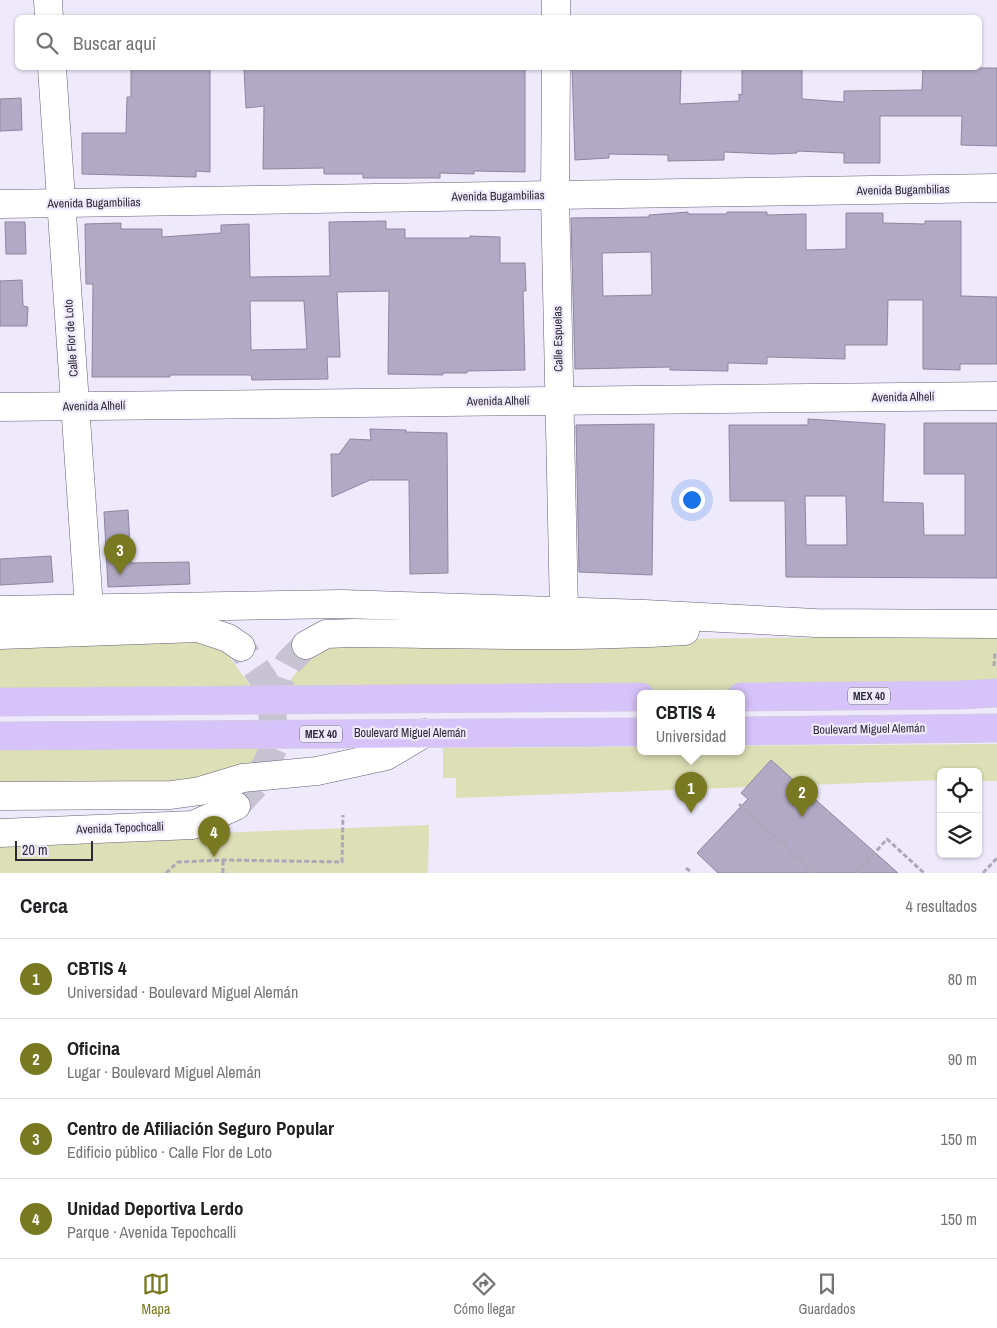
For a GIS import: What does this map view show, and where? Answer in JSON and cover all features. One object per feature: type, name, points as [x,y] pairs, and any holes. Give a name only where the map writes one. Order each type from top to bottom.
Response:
[{"type":"main road","name":"MEX 40","points":[[745,697],[997,693]]},
{"type":"main road","points":[[0,702],[637,697]]},
{"type":"main road","name":"Boulevard Miguel Alemán","points":[[745,731],[997,728]]},
{"type":"main road","name":"Boulevard Miguel Alemán","points":[[0,736],[637,732]]},
{"type":"street","points":[[48,0],[49,15]]},
{"type":"street","points":[[556,0],[556,15]]},
{"type":"street","name":"Calle Flor de Loto","points":[[52,70],[89,608]]},
{"type":"street","name":"Calle Espuelas","points":[[556,70],[555,195],[564,611]]},
{"type":"street","name":"Avenida Bugambilias","points":[[0,204],[997,188]]},
{"type":"street","name":"Avenida Alhelí","points":[[0,407],[997,396]]},
{"type":"street","points":[[0,610],[342,604],[564,611],[816,623],[997,624]]},
{"type":"street","points":[[306,645],[326,634],[640,634],[816,623]]},
{"type":"street","points":[[0,635],[198,628],[228,638],[241,647]]},
{"type":"street","points":[[0,796],[172,795],[200,791],[242,778],[317,771],[386,756],[426,733]]},
{"type":"street","name":"Avenida Tepochcalli","points":[[0,833],[193,825],[236,806]]},
{"type":"path","points":[[739,804],[814,873]]},
{"type":"path","points":[[166,873],[178,862],[223,860],[342,862],[343,815]]},
{"type":"path","points":[[857,873],[887,839],[924,873]]},
{"type":"path","points":[[983,873],[997,858]]},
{"type":"path","points":[[223,860],[223,873]]},
{"type":"path","points":[[686,868],[692,873]]},
{"type":"green space","points":[[997,636],[997,686],[613,691],[282,691],[310,655],[331,642]]},
{"type":"green space","points":[[191,637],[221,645],[256,694],[0,695],[0,641]]},
{"type":"green space","points":[[265,742],[272,751],[265,758],[195,787],[0,788],[0,743]]},
{"type":"green space","points":[[997,744],[997,781],[982,781],[982,768],[937,768],[937,780],[456,798],[456,778],[443,778],[443,748],[637,747],[637,755],[745,755],[745,746]]},
{"type":"green space","points":[[429,825],[428,873],[0,873],[0,841]]},
{"type":"building","points":[[982,68],[997,68],[997,146],[961,145],[962,116],[880,116],[880,163],[844,163],[844,153],[797,151],[797,153],[772,154],[724,152],[724,160],[668,161],[668,155],[609,154],[609,158],[575,160],[572,70],[681,70],[680,104],[739,101],[739,94],[742,95],[742,70],[802,70],[802,99],[844,102],[844,91],[922,90],[923,70],[982,70]]},
{"type":"building","points":[[131,70],[210,70],[210,172],[196,171],[196,177],[82,174],[82,133],[126,133],[127,97],[131,97]]},
{"type":"building","points":[[244,70],[525,70],[525,172],[474,171],[474,174],[440,173],[440,178],[363,178],[363,174],[324,174],[324,168],[263,169],[264,106],[246,108]]},
{"type":"building","points":[[21,98],[22,130],[0,131],[0,99]]},
{"type":"building","points":[[688,212],[688,214],[767,212],[767,215],[806,214],[806,250],[846,249],[846,213],[883,213],[883,223],[925,224],[925,221],[961,221],[961,296],[997,297],[997,364],[960,364],[960,370],[923,369],[923,300],[888,300],[887,345],[845,345],[845,359],[767,357],[767,364],[728,363],[728,371],[670,370],[670,367],[575,369],[571,218],[649,217],[649,215]],"holes":[[[651,252],[652,295],[603,296],[602,253]]]},
{"type":"building","points":[[386,221],[386,229],[405,229],[405,238],[500,237],[500,263],[525,263],[526,291],[523,291],[525,370],[467,371],[467,373],[443,373],[443,375],[388,374],[389,291],[337,292],[340,357],[327,357],[328,379],[252,380],[251,375],[92,377],[93,284],[86,284],[85,224],[121,223],[121,229],[162,229],[162,237],[221,233],[221,225],[249,224],[250,277],[330,276],[329,222]],"holes":[[[250,301],[304,301],[307,349],[251,350]]]},
{"type":"building","points":[[5,222],[25,222],[26,254],[6,254]]},
{"type":"building","points":[[22,280],[23,306],[28,307],[27,326],[0,326],[0,281]]},
{"type":"building","points":[[808,419],[885,424],[883,502],[923,503],[924,535],[965,535],[965,474],[924,474],[924,423],[997,423],[997,578],[786,577],[785,501],[730,501],[729,425],[808,425]],"holes":[[[805,496],[846,496],[847,545],[806,545]]]},
{"type":"building","points":[[654,424],[652,575],[579,572],[576,425]]},
{"type":"building","points":[[370,429],[447,433],[448,573],[410,574],[409,480],[370,480],[332,497],[331,454],[339,454],[350,439],[371,440]]},
{"type":"building","points":[[128,510],[131,563],[189,562],[190,584],[108,587],[104,512]]},
{"type":"building","points":[[51,556],[53,582],[0,585],[0,559]]},
{"type":"building","points":[[771,760],[898,873],[718,873],[697,853],[748,799],[741,793]]},
{"type":"tunnel","points":[[272,704],[282,675],[289,662],[306,645]]},
{"type":"tunnel","points":[[236,806],[259,781],[274,746],[272,704],[264,680],[241,647]]},
{"type":"place","name":"Centro de Afiliación Seguro Popular","points":[[120,575]]},
{"type":"place","name":"CBTIS 4","points":[[691,813]]},
{"type":"place","name":"Oficina","points":[[802,817]]},
{"type":"place","name":"Unidad Deportiva Lerdo","points":[[214,857]]}]
